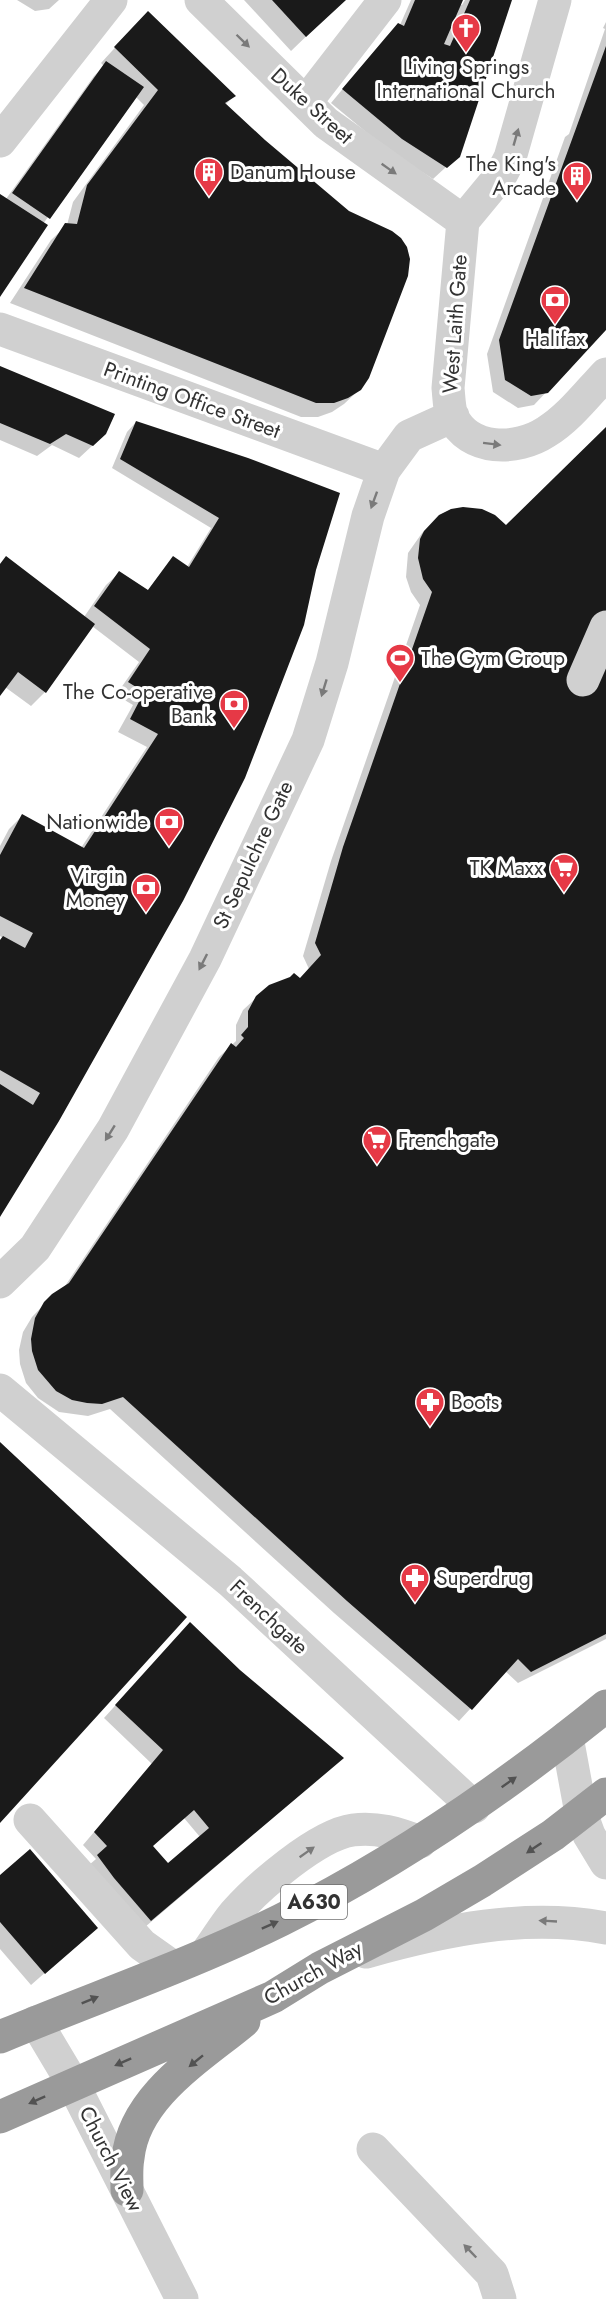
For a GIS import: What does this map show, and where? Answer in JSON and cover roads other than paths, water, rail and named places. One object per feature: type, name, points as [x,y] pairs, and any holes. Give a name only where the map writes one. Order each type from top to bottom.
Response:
[{"type":"highway","name":"A630","points":[[0,2037],[173,1967],[281,1920],[420,1842],[474,1807],[606,1706]]},
{"type":"highway","name":"Church Way","points":[[0,2117],[273,1997],[320,1968],[424,1915],[482,1881],[545,1841],[594,1803]]},
{"type":"highway","points":[[127,2190],[128,2156],[136,2129],[160,2090],[273,1997]]},
{"type":"street","points":[[0,141],[111,0]]},
{"type":"street","name":"Duke Street","points":[[201,0],[326,123],[463,221]]},
{"type":"street","points":[[306,102],[385,0]]},
{"type":"street","points":[[463,221],[501,175],[510,158],[555,0]]},
{"type":"street","name":"West Laith Gate","points":[[463,221],[448,388],[453,416],[471,437],[486,444],[506,445],[524,442],[544,434],[559,423],[606,374]]},
{"type":"street","name":"Printing Office Street","points":[[0,329],[384,470]]},
{"type":"street","name":"St Sepulchre Gate","points":[[0,1282],[35,1248],[113,1129],[205,959],[308,740],[332,663],[368,516],[384,470],[409,436],[453,416]]},
{"type":"street","points":[[583,680],[606,627]]},
{"type":"street","name":"Frenchgate","points":[[0,1390],[230,1581],[474,1807]]},
{"type":"street","points":[[567,1737],[594,1803],[589,1835],[606,1863]]},
{"type":"street","points":[[30,1820],[142,1945],[173,1967]]},
{"type":"street","points":[[207,1952],[234,1915],[282,1869],[328,1837],[351,1830],[379,1829],[391,1830],[420,1842]]},
{"type":"street","points":[[320,1968],[394,1944],[513,1922],[542,1921],[606,1928]]},
{"type":"street","name":"Church View","points":[[36,2022],[74,2084],[178,2298]]},
{"type":"street","points":[[373,2150],[492,2274],[500,2299]]},
{"type":"place","name":"Living Springs International Church","points":[[466,54]]},
{"type":"place","name":"Danum House","points":[[209,198]]},
{"type":"place","name":"The King's Arcade","points":[[577,202]]},
{"type":"place","name":"Halifax","points":[[555,326]]},
{"type":"place","name":"The Gym Group","points":[[400,684]]},
{"type":"place","name":"The Co-operative Bank","points":[[234,730]]},
{"type":"place","name":"Nationwide","points":[[169,848]]},
{"type":"place","name":"TK Maxx","points":[[564,894]]},
{"type":"place","name":"Virgin Money","points":[[146,914]]},
{"type":"place","name":"Frenchgate","points":[[377,1166]]},
{"type":"place","name":"Boots","points":[[430,1428]]},
{"type":"place","name":"Superdrug","points":[[415,1604]]}]
